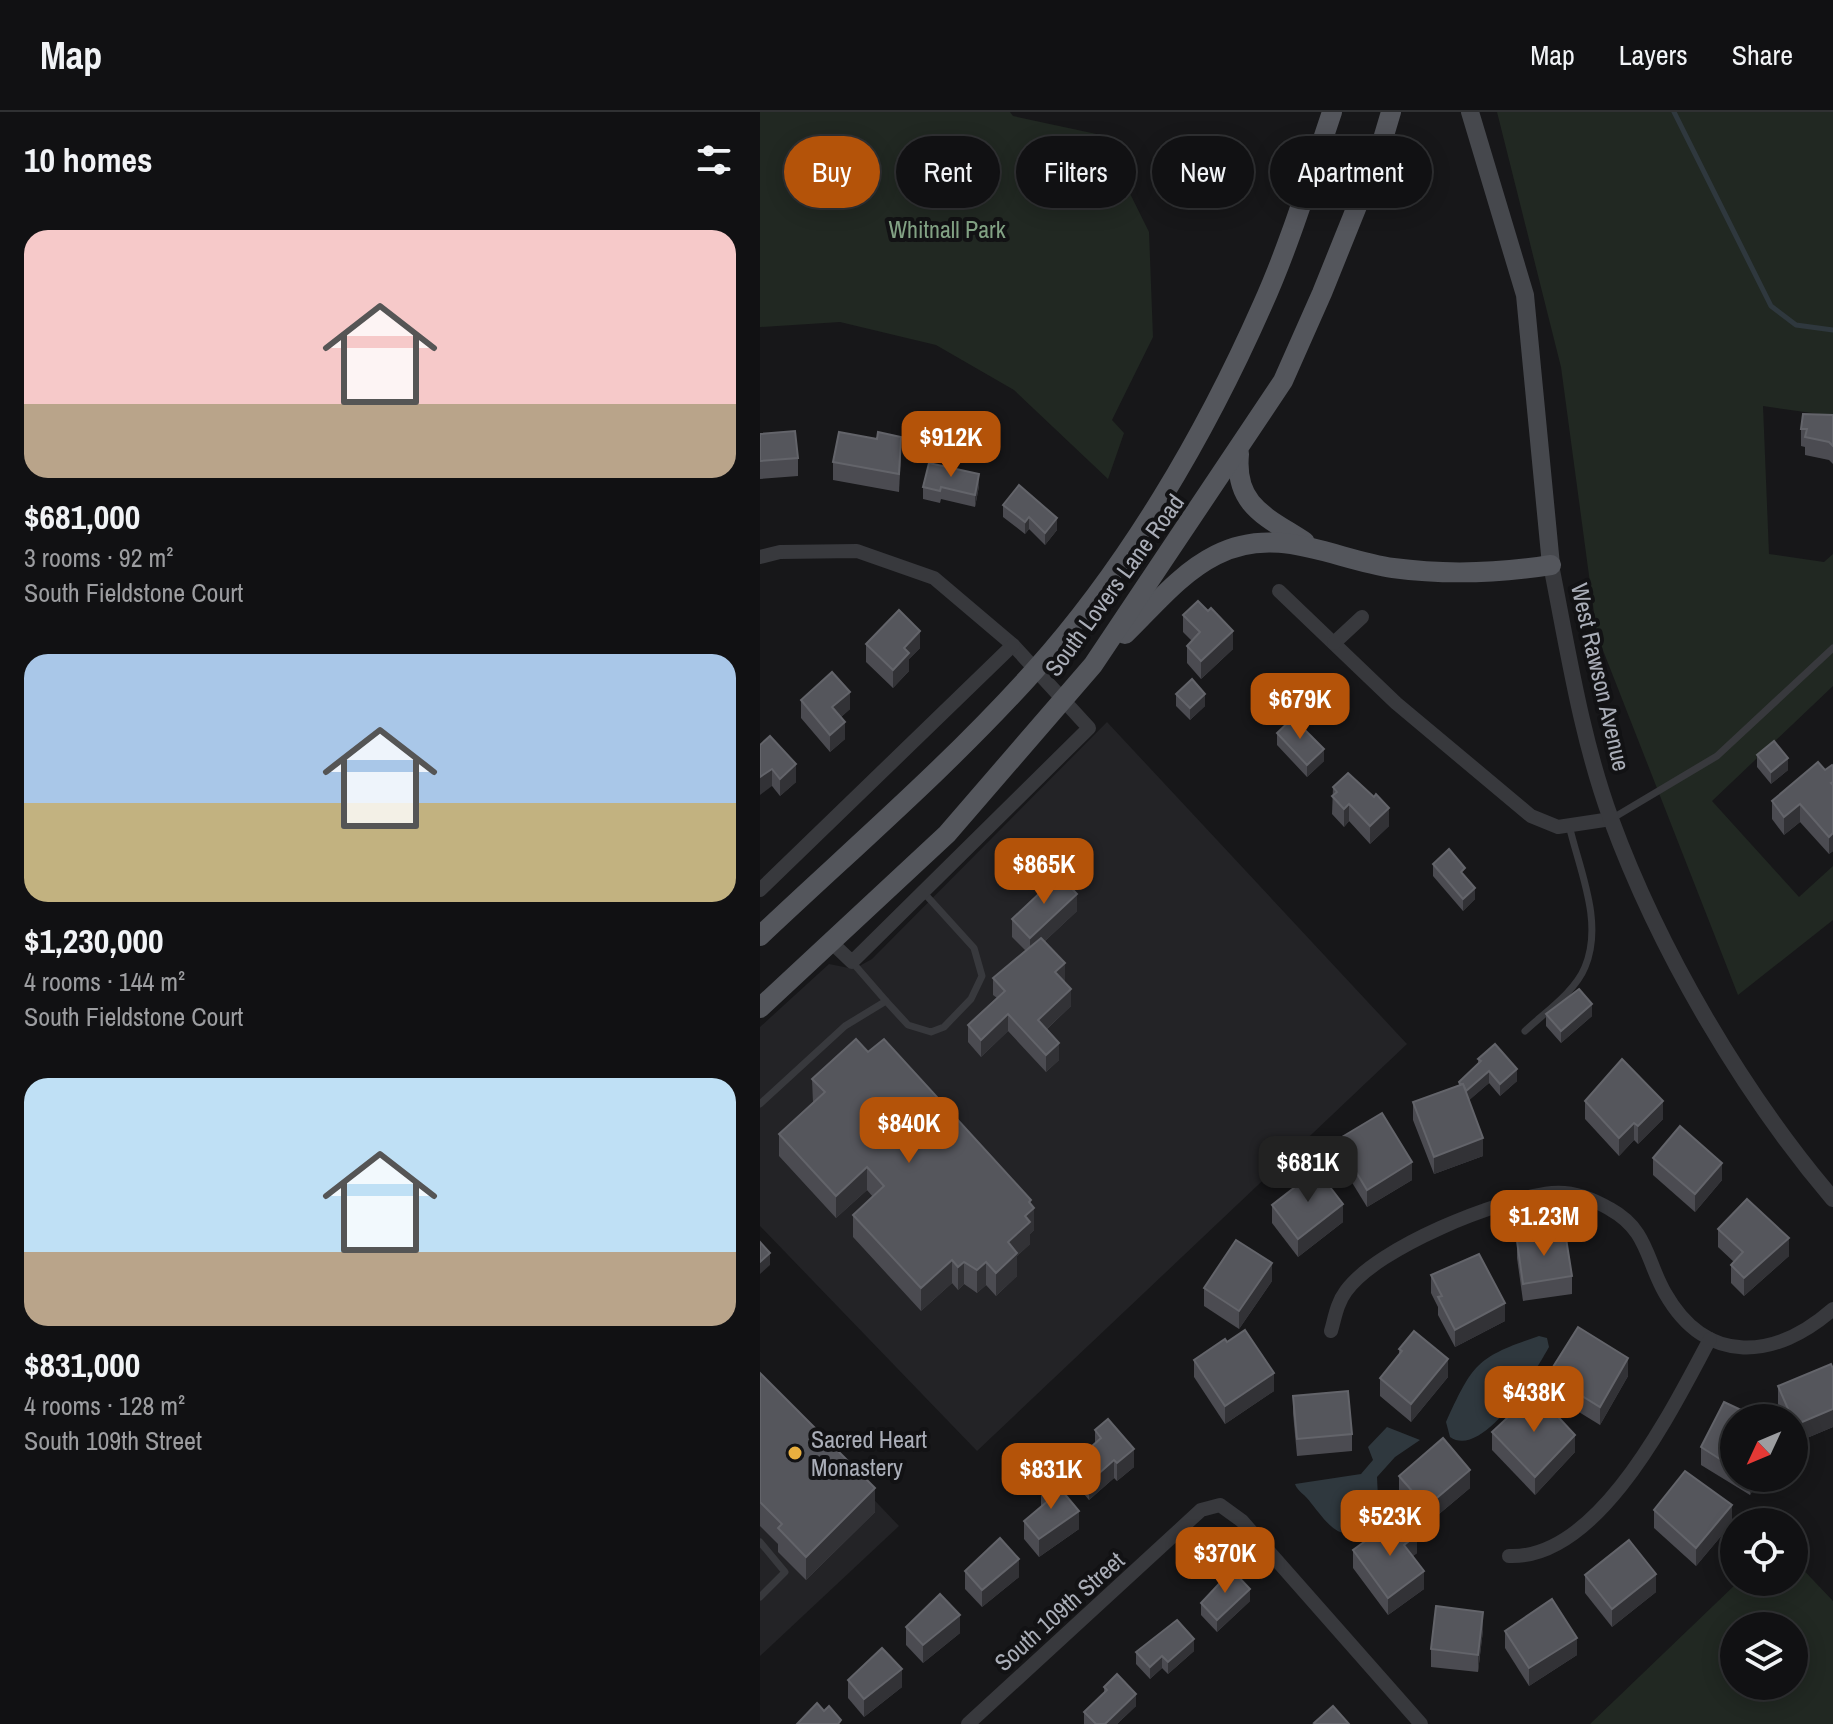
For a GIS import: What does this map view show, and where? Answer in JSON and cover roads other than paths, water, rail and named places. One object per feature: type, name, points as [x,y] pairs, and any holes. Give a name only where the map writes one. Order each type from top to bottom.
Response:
[{"type":"main road","name":"South Lovers Lane Road","points":[[760,1008],[947,834],[1051,683],[1209,414],[1263,305],[1332,112]]},
{"type":"main road","name":"South Lovers Lane Road","points":[[760,936],[994,714],[1051,683],[1093,665],[1240,450],[1283,381],[1375,163],[1391,112]]},
{"type":"main road","name":"West Rawson Avenue","points":[[1470,112],[1525,295],[1551,565]]},
{"type":"main road","points":[[1240,450],[1237,478],[1244,497],[1312,546]]},
{"type":"main road","points":[[1093,665],[1192,569],[1219,553],[1246,544],[1278,541],[1312,546],[1357,561],[1427,571],[1517,570],[1551,565]]},
{"type":"street","points":[[760,557],[780,552],[857,551],[934,578],[1013,645],[1089,728],[925,894],[852,962],[830,941]]},
{"type":"street","name":"West Rawson Avenue","points":[[1551,565],[1586,733],[1611,819],[1659,926],[1704,1012],[1771,1121],[1833,1199]]},
{"type":"street","points":[[1279,591],[1396,703],[1513,803],[1547,825],[1611,819]]},
{"type":"street","points":[[1334,643],[1362,617]]},
{"type":"street","points":[[760,890],[1013,645]]},
{"type":"street","points":[[1331,1331],[1338,1303],[1346,1290],[1389,1256],[1455,1222],[1553,1193],[1585,1197],[1623,1217],[1648,1248],[1659,1283],[1673,1307],[1688,1324],[1710,1339],[1735,1347],[1770,1346],[1797,1337],[1833,1309]]},
{"type":"street","points":[[1509,1556],[1528,1556],[1552,1548],[1606,1501],[1667,1419],[1710,1339]]},
{"type":"street","name":"South 109th Street","points":[[968,1724],[1201,1510],[1220,1505],[1242,1521],[1421,1724]]},
{"type":"lane","points":[[1611,819],[1717,756],[1833,648]]},
{"type":"lane","points":[[1525,1031],[1585,969],[1592,937],[1588,898],[1569,825]]},
{"type":"lane","points":[[852,962],[908,1025],[931,1032],[944,1027],[971,999],[982,976],[974,948],[925,894]]},
{"type":"lane","points":[[760,1104],[845,1026],[886,1001]]},
{"type":"lane","points":[[760,1542],[785,1572],[760,1597]]},
{"type":"waterway","points":[[1674,112],[1771,306],[1796,325],[1833,330]]},
{"type":"place","name":"Sacred Heart Monastery","points":[[795,1453]]},
{"type":"park label","name":"Whitnall Park","points":[[947,229]]}]
